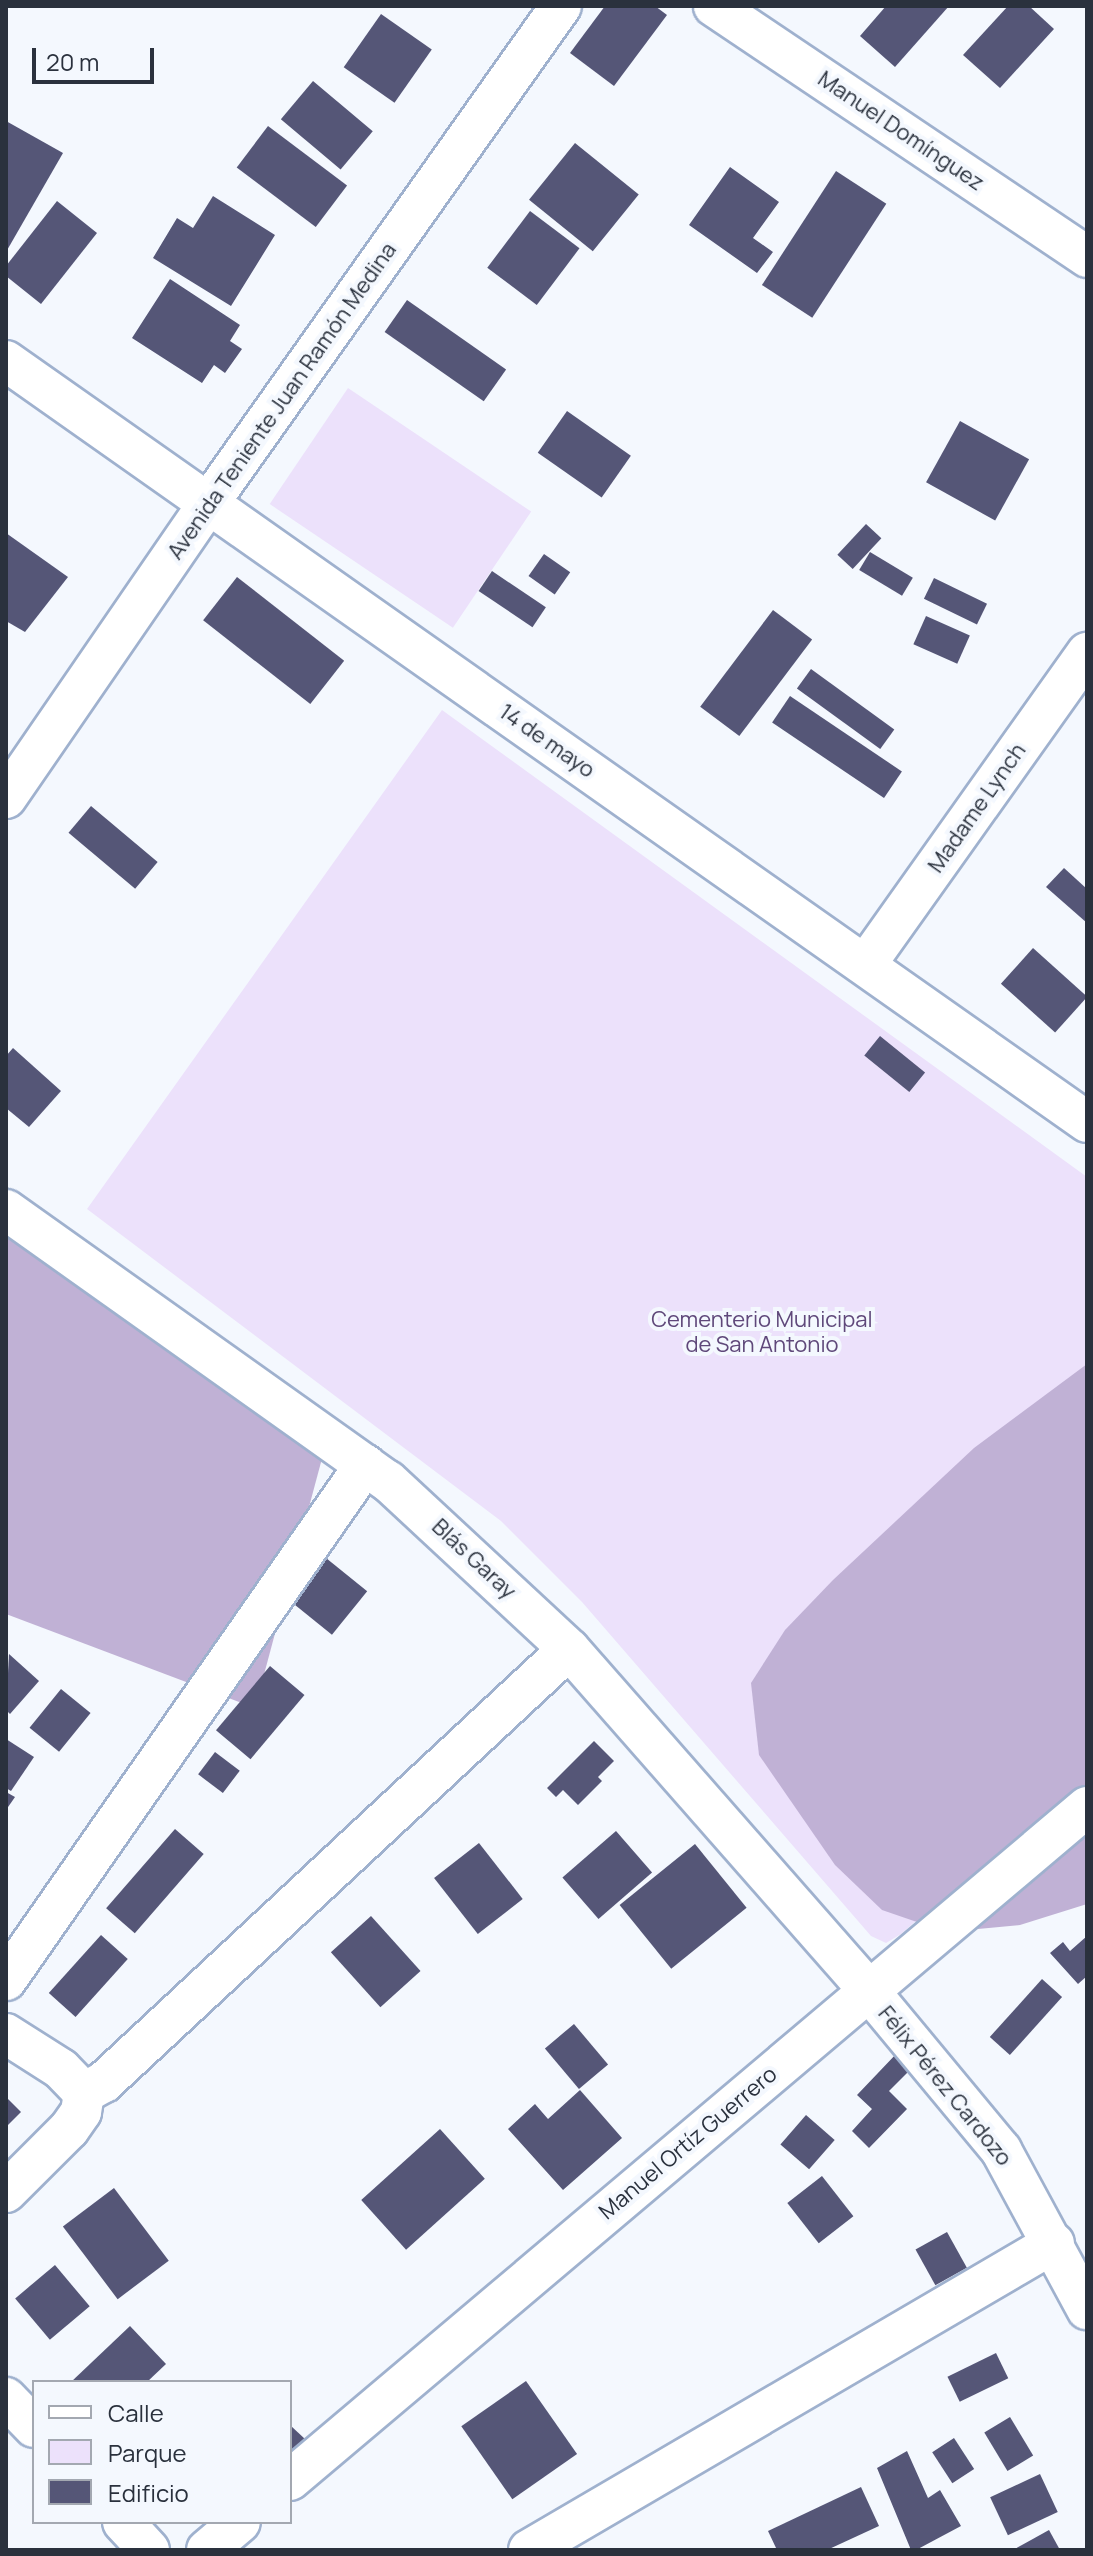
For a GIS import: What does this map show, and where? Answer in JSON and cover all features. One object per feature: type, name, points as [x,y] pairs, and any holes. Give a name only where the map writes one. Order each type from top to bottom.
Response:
[{"type":"street","name":"Avenida Teniente Juan Ramón Medina","points":[[6,798],[208,504],[561,6]]},
{"type":"street","name":"Manuel Domínguez","points":[[714,6],[1087,257]]},
{"type":"street","name":"14 de mayo","points":[[6,361],[1085,1118]]},
{"type":"street","name":"Madame Lynch","points":[[866,964],[1087,653]]},
{"type":"street","name":"Blás Garay","points":[[6,1210],[365,1465],[483,1565],[569,1649],[869,1991]]},
{"type":"street","points":[[6,1980],[365,1465]]},
{"type":"street","points":[[6,2192],[69,2129],[82,2103],[569,1649]]},
{"type":"street","name":"Manuel Ortíz Guerrero","points":[[292,2478],[1087,1807]]},
{"type":"street","name":"Félix Pérez Cardozo","points":[[869,1991],[1001,2150],[1087,2309]]},
{"type":"street","points":[[6,2034],[61,2069],[82,2103]]},
{"type":"street","points":[[529,2550],[1054,2243]]},
{"type":"street","points":[[6,2398],[32,2425]]},
{"type":"street","points":[[125,2524],[149,2550]]},
{"type":"street","points":[[207,2550],[238,2524]]},
{"type":"green space","points":[[348,388],[531,512],[453,628],[270,504]]},
{"type":"green space","name":"Cementerio Municipal de San Antonio","points":[[442,710],[1087,1177],[1087,1771],[901,1934],[886,1943],[871,1936],[582,1602],[501,1521],[87,1209]]},
{"type":"shaded area","points":[[6,1228],[331,1425],[255,1708],[6,1614]]},
{"type":"shaded area","points":[[1087,1364],[1087,1904],[1020,1925],[946,1932],[882,1910],[835,1865],[759,1755],[751,1683],[785,1630],[833,1580],[974,1448]]},
{"type":"building","points":[[605,6],[655,6],[667,15],[614,86],[570,53]]},
{"type":"building","points":[[886,6],[949,6],[895,67],[860,36]]},
{"type":"building","points":[[1008,6],[1029,6],[1054,29],[1000,88],[963,55]]},
{"type":"building","points":[[381,14],[432,50],[395,103],[344,67]]},
{"type":"building","points":[[313,81],[373,131],[341,169],[281,119]]},
{"type":"building","points":[[6,121],[63,153],[6,252]]},
{"type":"building","points":[[268,126],[347,186],[316,227],[237,168]]},
{"type":"building","points":[[575,143],[639,195],[593,251],[529,200]]},
{"type":"building","points":[[730,167],[779,202],[753,238],[773,252],[757,273],[689,225]]},
{"type":"building","points":[[836,171],[886,204],[812,318],[762,285]]},
{"type":"building","points":[[213,196],[275,235],[231,306],[153,258],[177,218],[193,228]]},
{"type":"building","points":[[57,201],[97,233],[41,304],[6,276],[6,266]]},
{"type":"building","points":[[530,211],[580,248],[537,305],[487,268]]},
{"type":"building","points":[[170,279],[240,325],[230,341],[242,349],[225,373],[214,365],[202,383],[132,338]]},
{"type":"building","points":[[407,300],[506,369],[484,401],[385,332]]},
{"type":"building","points":[[567,411],[631,456],[602,498],[538,453]]},
{"type":"building","points":[[960,421],[1029,459],[995,521],[926,482]]},
{"type":"building","points":[[866,524],[881,538],[853,569],[837,555]]},
{"type":"building","points":[[6,533],[68,577],[25,632],[6,621]]},
{"type":"building","points":[[870,552],[913,578],[902,596],[859,570]]},
{"type":"building","points":[[544,554],[570,572],[555,594],[529,576]]},
{"type":"building","points":[[492,571],[546,607],[532,627],[479,591]]},
{"type":"building","points":[[237,577],[344,661],[310,704],[203,620]]},
{"type":"building","points":[[934,578],[987,604],[977,625],[924,599]]},
{"type":"building","points":[[773,610],[812,639],[739,736],[700,707]]},
{"type":"building","points":[[926,616],[970,636],[957,664],[913,644]]},
{"type":"building","points":[[811,669],[894,730],[880,749],[797,688]]},
{"type":"building","points":[[790,696],[902,771],[884,798],[772,723]]},
{"type":"building","points":[[91,806],[158,862],[135,889],[69,833]]},
{"type":"building","points":[[1064,868],[1087,889],[1087,923],[1046,887]]},
{"type":"building","points":[[1033,948],[1087,997],[1055,1033],[1001,984]]},
{"type":"building","points":[[880,1036],[925,1073],[909,1092],[864,1055]]},
{"type":"building","points":[[13,1048],[61,1091],[29,1127],[6,1108],[6,1056]]},
{"type":"building","points":[[326,1558],[367,1591],[332,1635],[291,1602]]},
{"type":"building","points":[[9,1654],[39,1681],[10,1714],[6,1710]]},
{"type":"building","points":[[270,1666],[304,1695],[250,1759],[216,1730]]},
{"type":"building","points":[[61,1689],[91,1713],[59,1752],[30,1728]]},
{"type":"building","points":[[6,1739],[34,1757],[11,1791],[6,1788]]},
{"type":"building","points":[[594,1741],[614,1761],[598,1777],[602,1781],[578,1805],[563,1790],[556,1797],[547,1788]]},
{"type":"building","points":[[215,1752],[240,1771],[223,1793],[198,1774]]},
{"type":"building","points":[[6,1792],[15,1797],[6,1810]]},
{"type":"building","points":[[175,1829],[204,1854],[135,1933],[106,1908]]},
{"type":"building","points":[[616,1831],[652,1873],[598,1919],[562,1878]]},
{"type":"building","points":[[479,1843],[523,1899],[478,1934],[434,1878]]},
{"type":"building","points":[[695,1844],[747,1908],[671,1969],[620,1905]]},
{"type":"building","points":[[371,1916],[421,1971],[380,2007],[331,1952]]},
{"type":"building","points":[[101,1935],[128,1959],[76,2017],[49,1993]]},
{"type":"building","points":[[1087,1936],[1087,1976],[1078,1984],[1050,1953],[1063,1942],[1070,1951]]},
{"type":"building","points":[[1042,1979],[1062,1997],[1010,2055],[990,2037]]},
{"type":"building","points":[[574,2024],[608,2065],[579,2089],[545,2048]]},
{"type":"building","points":[[898,2052],[913,2067],[889,2091],[907,2109],[869,2148],[852,2131],[872,2109],[857,2095]]},
{"type":"building","points":[[580,2090],[622,2138],[563,2190],[508,2129],[535,2104],[548,2119]]},
{"type":"building","points":[[6,2097],[21,2112],[6,2127]]},
{"type":"building","points":[[806,2115],[835,2140],[809,2169],[780,2144]]},
{"type":"building","points":[[440,2129],[485,2179],[406,2250],[361,2200]]},
{"type":"building","points":[[822,2176],[853,2216],[819,2243],[787,2203]]},
{"type":"building","points":[[114,2188],[169,2261],[118,2299],[63,2227]]},
{"type":"building","points":[[947,2232],[967,2268],[935,2285],[916,2249]]},
{"type":"building","points":[[55,2265],[90,2306],[50,2340],[15,2298]]},
{"type":"building","points":[[130,2326],[166,2364],[149,2380],[73,2380]]},
{"type":"building","points":[[996,2353],[1008,2378],[960,2402],[947,2377]]},
{"type":"building","points":[[526,2381],[577,2454],[512,2499],[461,2426]]},
{"type":"building","points":[[1010,2417],[1033,2456],[1007,2471],[984,2432]]},
{"type":"building","points":[[292,2427],[306,2440],[292,2455]]},
{"type":"building","points":[[954,2438],[974,2469],[952,2483],[932,2452]]},
{"type":"building","points":[[907,2451],[928,2498],[940,2490],[961,2526],[916,2550],[911,2550],[877,2468]]},
{"type":"building","points":[[1040,2474],[1058,2512],[1008,2535],[990,2497]]},
{"type":"building","points":[[861,2487],[879,2526],[827,2550],[777,2550],[768,2531]]},
{"type":"building","points":[[1049,2530],[1060,2550],[1013,2550]]}]
